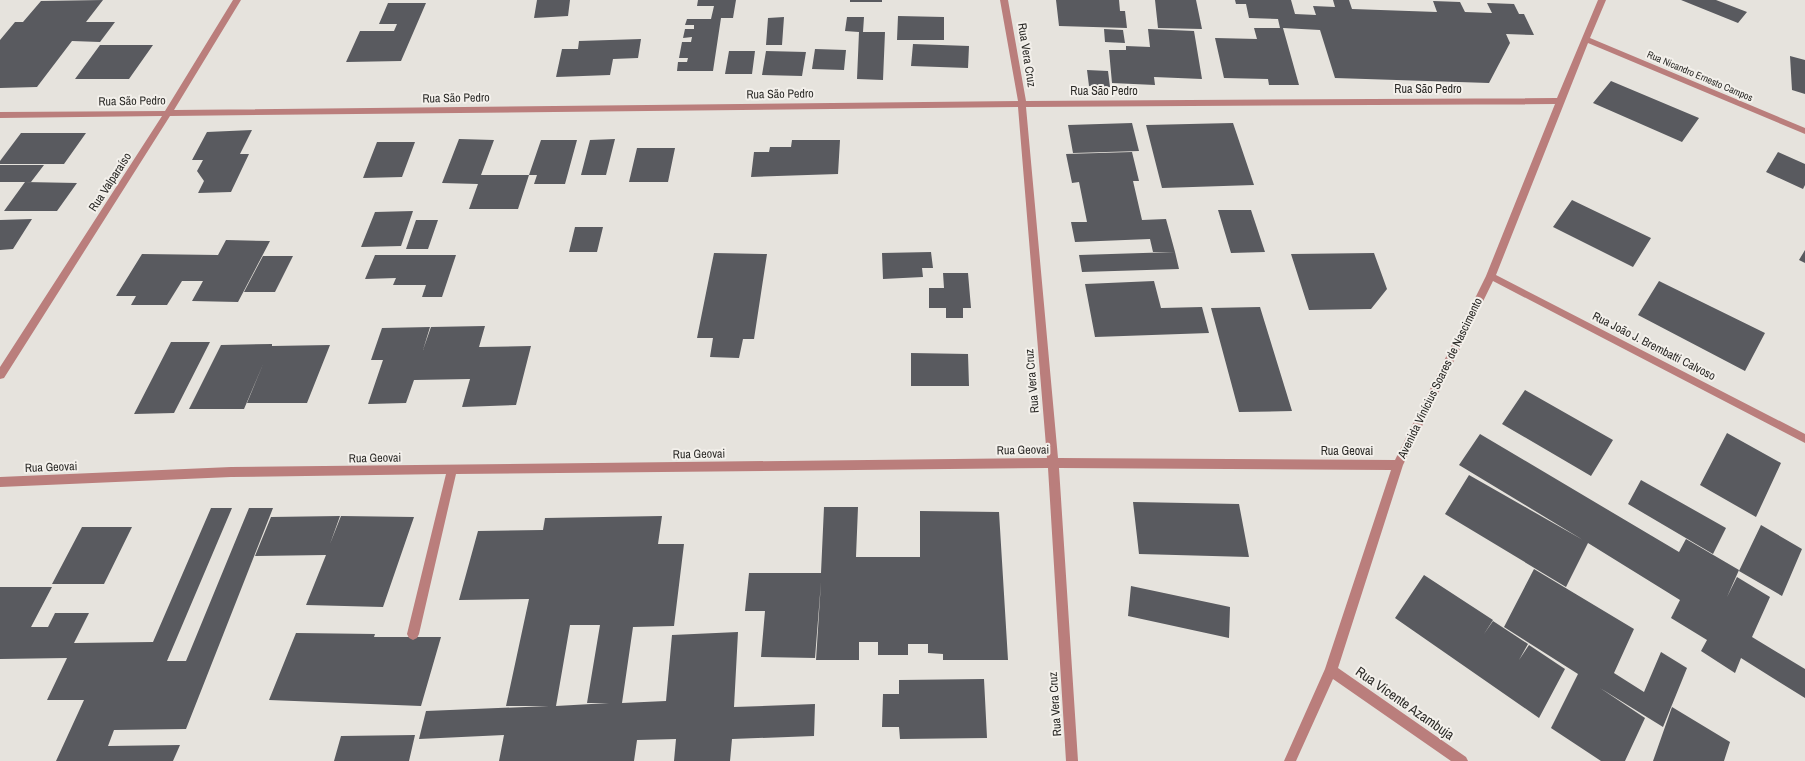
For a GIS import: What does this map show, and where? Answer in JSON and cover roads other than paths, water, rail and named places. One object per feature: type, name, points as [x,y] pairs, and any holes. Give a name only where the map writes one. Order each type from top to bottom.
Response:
[{"type":"street","name":"Rua Valparaíso","points":[[0,375],[168,113],[237,0]]},
{"type":"street","name":"Rua Vera Cruz","points":[[1004,0],[1022,104],[1053,463],[1072,761]]},
{"type":"street","name":"Avenida Vinícius Soares de Nascimento","points":[[1290,761],[1330,670],[1398,465],[1491,276],[1560,101],[1587,40],[1602,0]]},
{"type":"street","name":"Rua Nicandro Ernesto Campos","points":[[1587,40],[1805,131]]},
{"type":"street","name":"Rua São Pedro","points":[[0,115],[1022,104],[1560,101]]},
{"type":"street","name":"Rua João J. Brembatti Calvoso","points":[[1491,276],[1805,439]]},
{"type":"street","name":"Rua Geovai","points":[[0,482],[232,472],[1053,463],[1398,465]]},
{"type":"street","points":[[413,634],[452,470]]},
{"type":"street","name":"Rua Vicente Azambuja","points":[[1330,670],[1462,761]]}]
